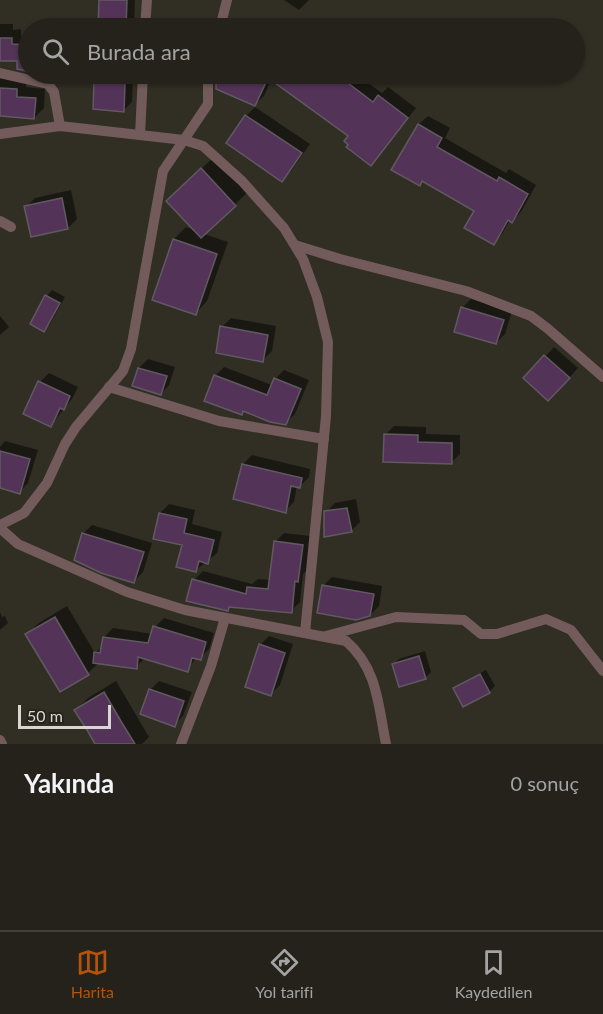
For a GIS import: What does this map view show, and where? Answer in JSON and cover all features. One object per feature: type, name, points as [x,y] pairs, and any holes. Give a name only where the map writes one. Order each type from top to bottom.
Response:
[{"type":"street","points":[[146,18],[147,0]]},
{"type":"street","points":[[222,18],[227,0]]},
{"type":"street","points":[[0,73],[18,77]]},
{"type":"street","points":[[48,84],[54,92],[60,126]]},
{"type":"street","points":[[140,135],[143,84]]},
{"type":"street","points":[[208,84],[208,104],[163,171],[131,349],[123,371],[64,444],[47,483],[29,507],[24,513],[0,526],[18,544],[128,592],[185,610],[346,641],[359,652],[371,673],[386,744]]},
{"type":"street","points":[[0,134],[60,126],[184,140],[203,146],[242,181],[284,228],[295,245],[303,259],[317,297],[328,342],[324,439],[304,633]]},
{"type":"street","points":[[0,221],[10,227]]},
{"type":"street","points":[[295,245],[340,259],[466,291],[531,316],[603,377]]},
{"type":"street","points":[[109,387],[219,421],[324,439]]},
{"type":"street","points":[[324,637],[396,617],[447,618],[464,621],[481,634],[497,634],[546,619],[571,630],[603,671]]},
{"type":"street","points":[[181,744],[212,666],[225,618]]},
{"type":"street","points":[[0,740],[3,744]]},
{"type":"building","points":[[99,0],[127,0],[126,18],[98,18]]},
{"type":"building","points":[[0,38],[12,38],[12,44],[18,44],[18,69],[17,61],[0,61]]},
{"type":"building","points":[[94,84],[125,84],[124,112],[93,109]]},
{"type":"building","points":[[216,84],[265,84],[255,106],[216,89]]},
{"type":"building","points":[[276,84],[349,84],[373,102],[378,95],[408,118],[371,166],[346,147],[348,145],[344,141],[348,136]]},
{"type":"building","points":[[0,88],[17,89],[17,97],[36,98],[34,119],[0,116]]},
{"type":"building","points":[[245,115],[302,153],[282,182],[226,143]]},
{"type":"building","points":[[418,124],[442,138],[437,147],[497,181],[499,177],[528,194],[512,223],[508,220],[494,245],[464,228],[474,211],[422,181],[420,186],[391,170]]},
{"type":"building","points":[[201,168],[236,206],[201,238],[166,201]]},
{"type":"building","points":[[62,198],[68,229],[31,237],[24,206]]},
{"type":"building","points":[[173,239],[217,254],[196,315],[152,300]]},
{"type":"building","points":[[45,295],[60,303],[44,332],[30,324]]},
{"type":"building","points":[[461,307],[504,320],[496,344],[454,332]]},
{"type":"building","points":[[220,326],[268,335],[263,362],[216,353]]},
{"type":"building","points":[[544,355],[570,378],[548,401],[523,378]]},
{"type":"building","points":[[138,368],[167,376],[161,395],[132,386]]},
{"type":"building","points":[[214,375],[267,395],[274,378],[301,389],[286,425],[270,422],[243,411],[242,415],[204,401]]},
{"type":"building","points":[[38,381],[70,396],[64,410],[60,408],[51,427],[23,414]]},
{"type":"building","points":[[384,434],[418,435],[418,442],[452,443],[452,464],[383,462]]},
{"type":"building","points":[[0,451],[30,459],[20,494],[0,488]]},
{"type":"building","points":[[242,464],[302,478],[300,488],[291,486],[286,513],[233,499]]},
{"type":"building","points":[[347,508],[352,532],[324,537],[324,511]]},
{"type":"building","points":[[159,513],[187,519],[184,533],[214,540],[208,564],[199,561],[196,572],[176,567],[182,545],[153,539]]},
{"type":"building","points":[[82,533],[144,552],[134,583],[101,573],[74,560]]},
{"type":"building","points":[[274,541],[303,545],[298,582],[295,581],[292,613],[229,607],[228,611],[186,601],[192,579],[246,594],[247,587],[268,589]]},
{"type":"building","points":[[322,585],[374,594],[370,616],[356,620],[317,613]]},
{"type":"building","points":[[55,617],[89,675],[60,692],[25,634]]},
{"type":"building","points":[[153,626],[206,642],[201,660],[192,658],[188,672],[138,657],[137,669],[93,663],[94,652],[100,653],[103,637],[148,643]]},
{"type":"building","points":[[259,644],[285,653],[271,696],[245,687]]},
{"type":"building","points":[[419,656],[426,679],[399,687],[392,664]]},
{"type":"building","points":[[480,674],[490,693],[463,707],[453,688]]},
{"type":"building","points":[[149,689],[184,701],[175,727],[140,714]]},
{"type":"building","points":[[104,692],[135,744],[95,744],[74,710]]}]
